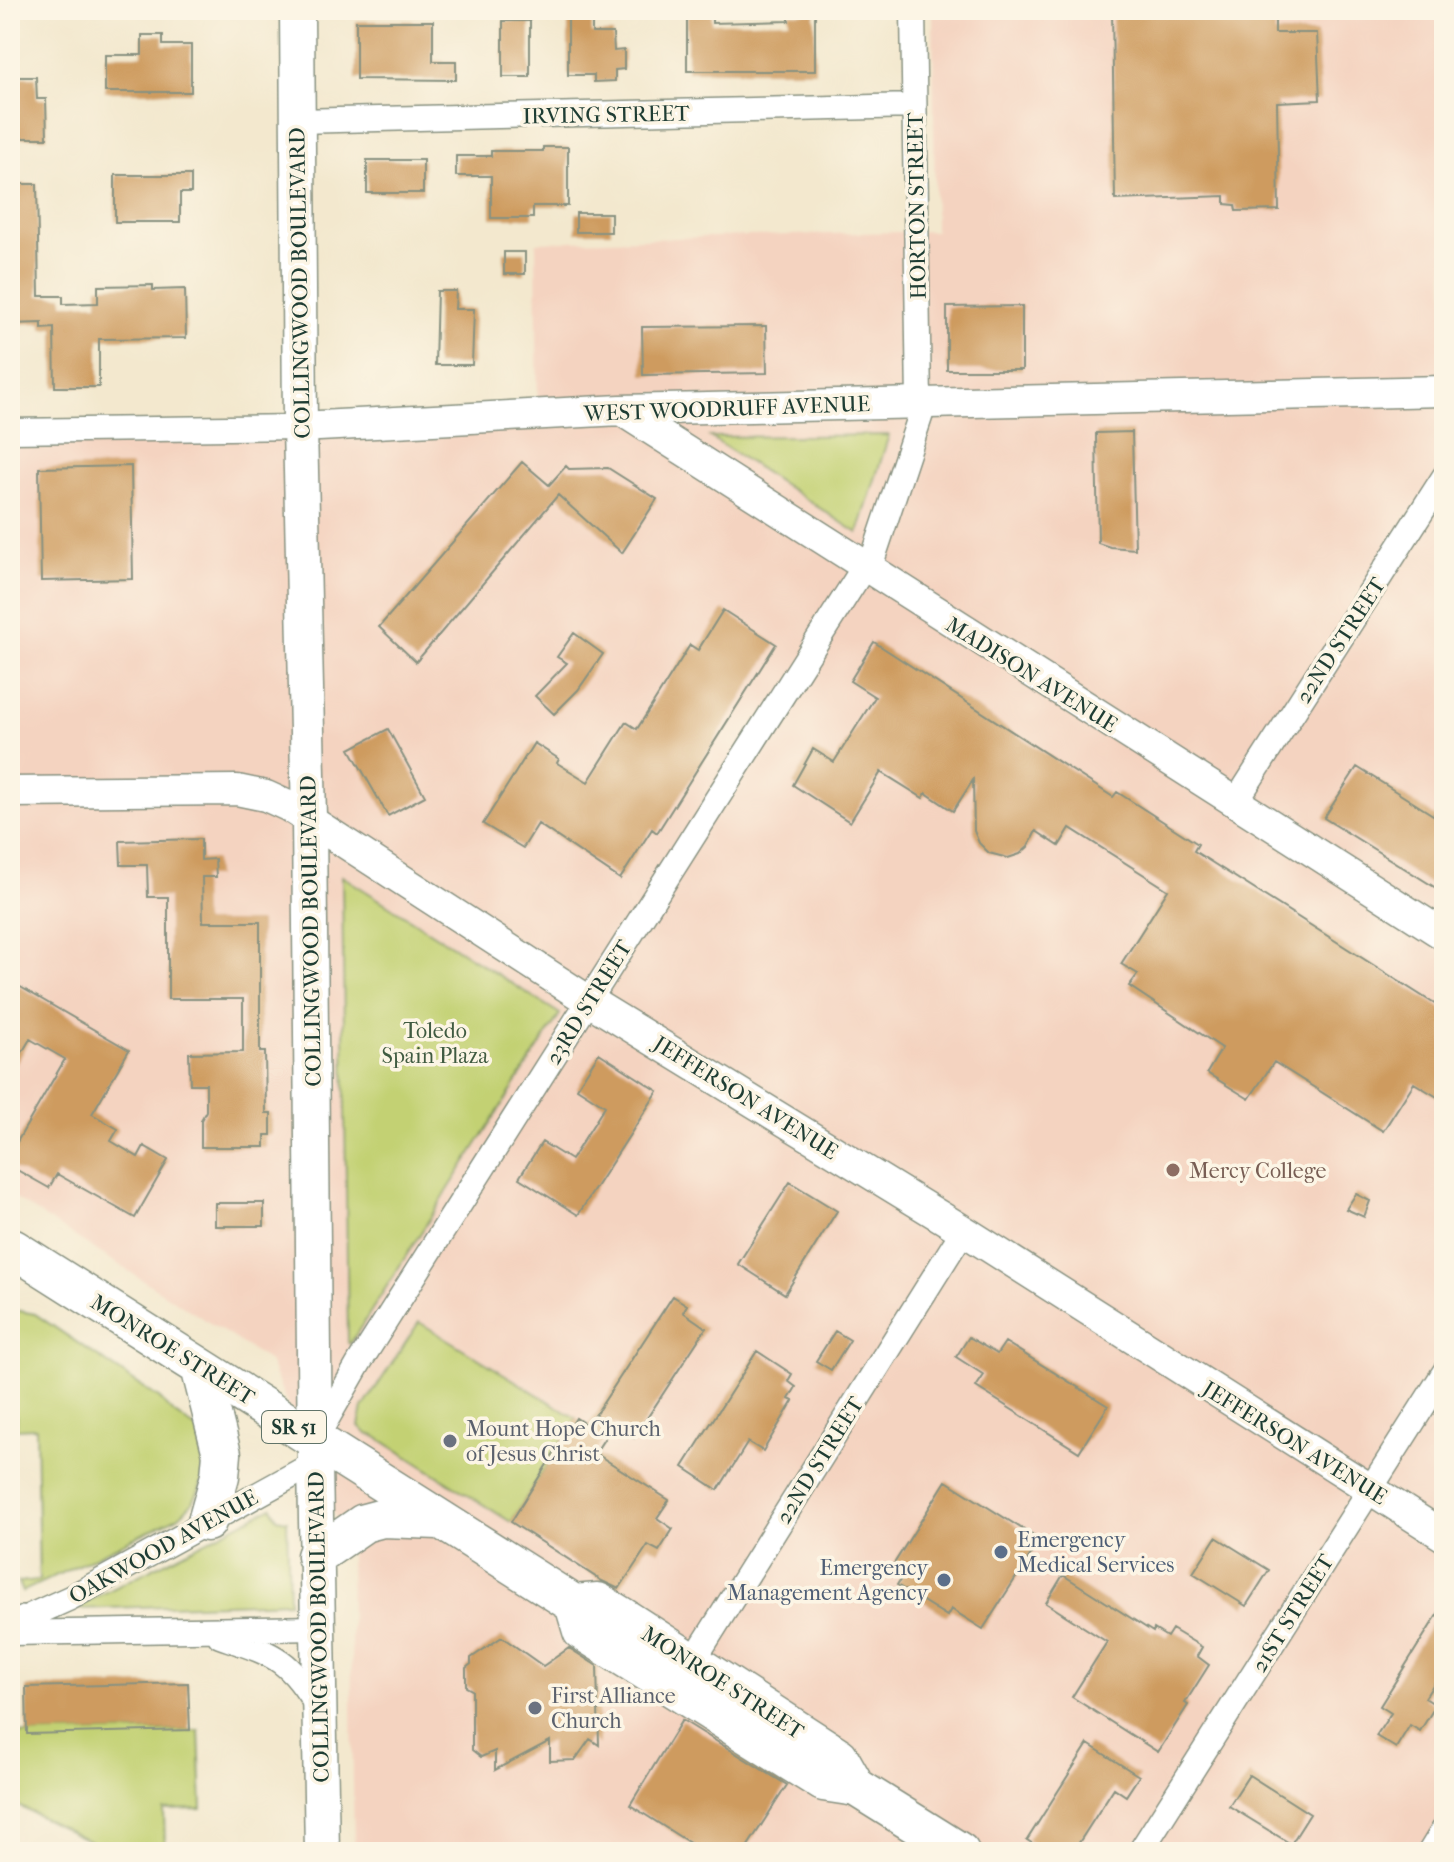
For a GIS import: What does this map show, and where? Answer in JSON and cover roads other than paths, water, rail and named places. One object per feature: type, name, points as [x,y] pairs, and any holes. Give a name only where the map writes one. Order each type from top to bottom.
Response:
[{"type":"main road","name":"COLLINGWOOD BOULEVARD","points":[[297,10],[300,427],[309,818],[322,1852]]},
{"type":"main road","name":"MONROE STREET","points":[[11,1243],[200,1367],[315,1451],[441,1520],[574,1604],[598,1602],[684,1676],[839,1757],[856,1787],[960,1852]]},
{"type":"main road","points":[[200,1367],[222,1454],[220,1476],[207,1522]]},
{"type":"main road","points":[[316,1556],[364,1523],[383,1518],[441,1520]]},
{"type":"street","name":"HORTON STREET","points":[[913,10],[922,402]]},
{"type":"street","name":"IRVING STREET","points":[[298,121],[914,106]]},
{"type":"street","name":"WEST WOODRUFF AVENUE","points":[[10,431],[300,427],[621,410],[1444,391]]},
{"type":"street","name":"23RD STREET","points":[[315,1451],[359,1363],[866,568],[922,402]]},
{"type":"street","name":"MADISON AVENUE","points":[[621,410],[1444,935]]},
{"type":"street","name":"22ND STREET","points":[[1235,803],[1444,477]]},
{"type":"street","name":"JEFFERSON AVENUE","points":[[10,792],[237,790],[266,796],[309,818],[589,1001],[963,1231],[1444,1536]]},
{"type":"street","name":"22ND STREET","points":[[684,1676],[963,1231]]},
{"type":"street","name":"21ST STREET","points":[[1140,1852],[1444,1373]]},
{"type":"street","name":"OAKWOOD AVENUE","points":[[10,1625],[70,1598],[207,1522],[315,1451]]},
{"type":"street","name":"OAKWOOD AVENUE","points":[[10,1633],[318,1628]]},
{"type":"street","name":"OAKWOOD AVENUE","points":[[202,1630],[264,1649],[277,1658],[302,1683],[319,1712]]},
{"type":"street","points":[[1430,1852],[1444,1829]]},
{"type":"place","name":"Mercy College","points":[[1173,1170]]},
{"type":"place","name":"Mount Hope Church of Jesus Christ","points":[[450,1441]]},
{"type":"place","name":"Emergency Medical Services","points":[[1001,1552]]},
{"type":"place","name":"Emergency Management Agency","points":[[944,1580]]},
{"type":"place","name":"First Alliance Church","points":[[535,1708]]},
{"type":"park label","name":"Toledo Spain Plaza","points":[[435,1042]]}]
